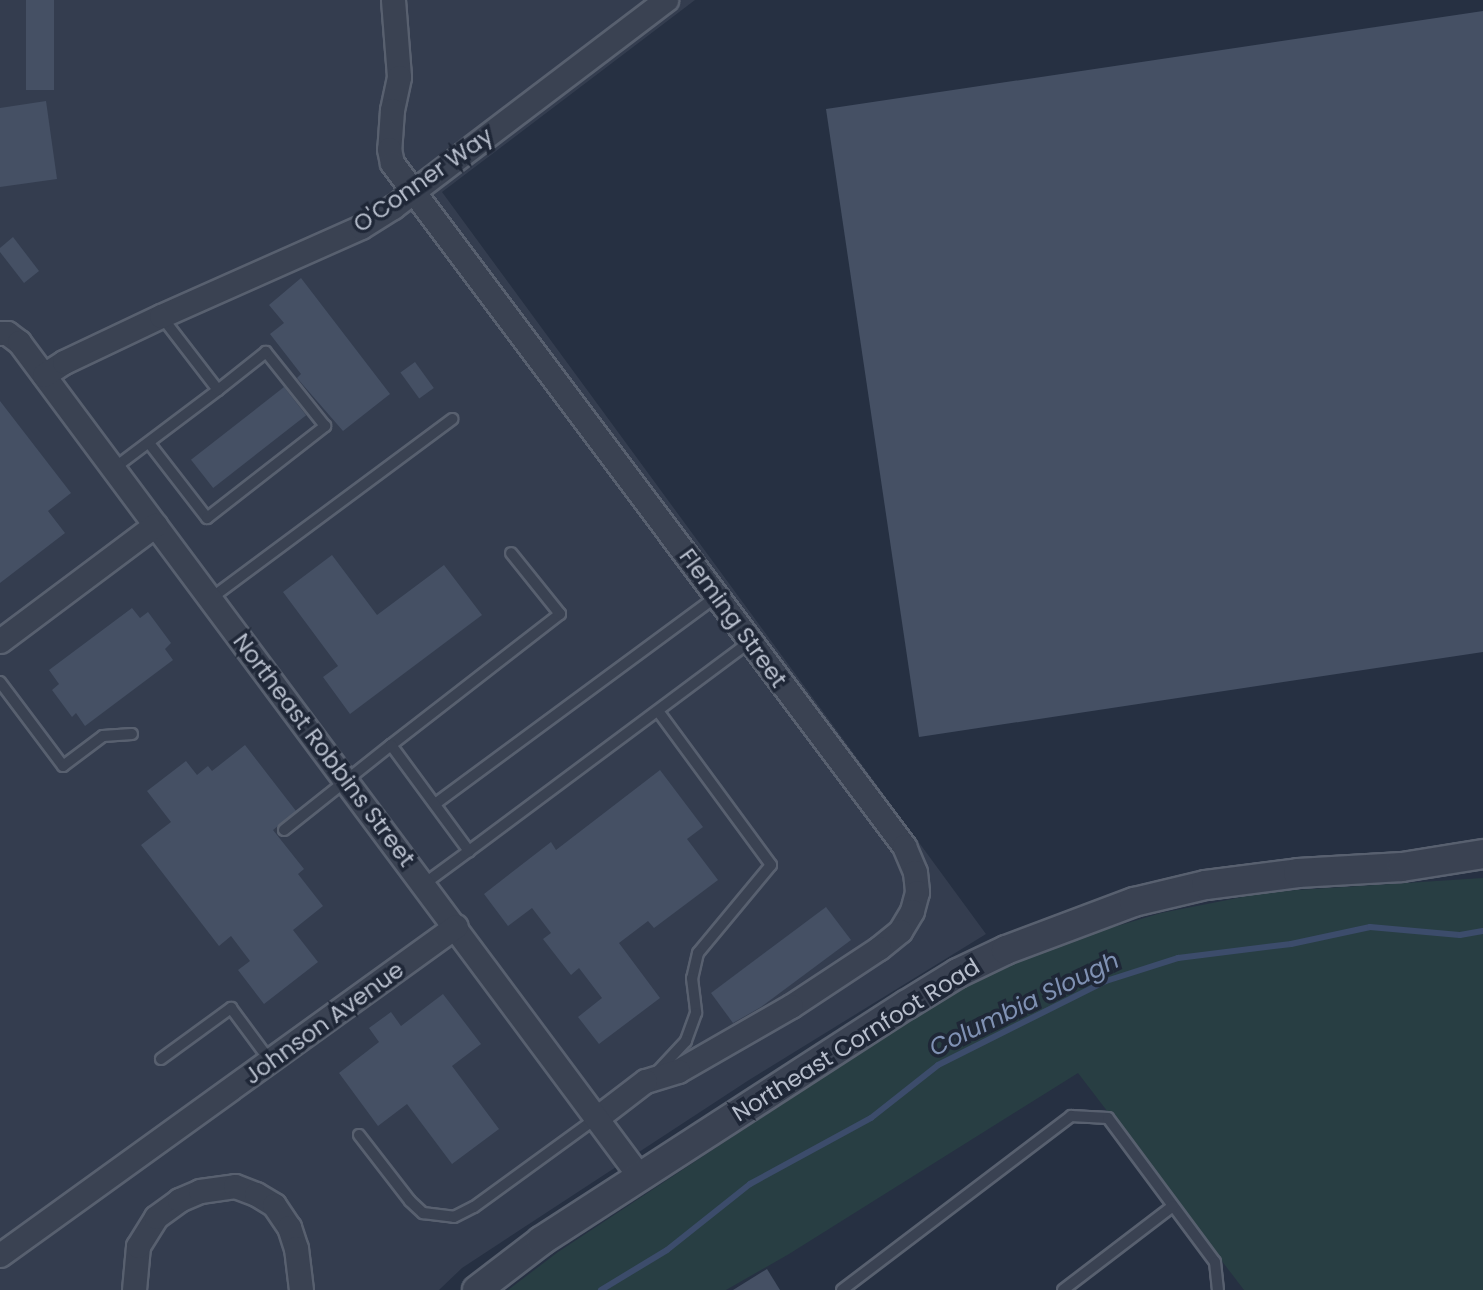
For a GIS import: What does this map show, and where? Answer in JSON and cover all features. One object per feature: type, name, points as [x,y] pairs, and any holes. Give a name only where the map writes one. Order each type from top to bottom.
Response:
[{"type":"street","name":"Fleming Street","points":[[393,0],[398,77],[389,149],[392,163],[904,846],[915,872],[917,892],[912,911],[900,931],[879,948],[790,1006],[678,1071],[645,1081],[598,1117]]},
{"type":"street","name":"O'Conner Way","points":[[44,375],[64,362],[161,316],[361,227],[412,192],[666,0]]},
{"type":"street","name":"Northeast Robbins Street","points":[[0,333],[6,333],[19,342],[456,926],[640,1177]]},
{"type":"street","points":[[0,641],[155,525]]},
{"type":"street","name":"Northeast Cornfoot Road","points":[[477,1290],[541,1241],[939,984],[981,961],[1045,933],[1134,902],[1206,885],[1298,873],[1402,867],[1483,854]]},
{"type":"street","name":"Johnson Avenue","points":[[0,1255],[456,926]]},
{"type":"street","points":[[133,1288],[138,1246],[156,1216],[179,1200],[200,1191],[235,1186],[274,1205],[289,1227],[296,1248],[301,1290]]},
{"type":"lane","points":[[161,316],[218,390]]},
{"type":"lane","points":[[113,469],[266,352],[325,426],[207,518],[149,443]]},
{"type":"lane","points":[[210,599],[452,419]]},
{"type":"lane","points":[[284,830],[345,779],[560,614],[511,553]]},
{"type":"lane","points":[[435,804],[718,596]]},
{"type":"lane","points":[[424,884],[750,642]]},
{"type":"lane","points":[[0,682],[63,766],[103,736],[132,734]]},
{"type":"lane","points":[[645,1081],[671,1061],[686,1041],[696,1013],[692,978],[698,953],[772,865],[658,710]]},
{"type":"lane","points":[[391,745],[469,850]]},
{"type":"lane","points":[[161,1059],[231,1008],[271,1062]]},
{"type":"lane","points":[[842,1290],[1071,1116],[1108,1118],[1215,1262],[1219,1290]]},
{"type":"lane","points":[[359,1135],[410,1201],[424,1213],[454,1217],[474,1208],[598,1117]]},
{"type":"lane","points":[[1063,1290],[1173,1206]]},
{"type":"shaded area","points":[[0,0],[695,0],[442,192],[986,934],[749,1080],[462,1268],[439,1290],[0,1290]]},
{"type":"green space","points":[[1483,878],[1483,1290],[1244,1290],[1078,1073],[789,1254],[726,1290],[508,1290],[558,1252],[894,1030],[1004,965],[1047,947],[1161,913],[1268,892]]},
{"type":"building","points":[[26,0],[54,0],[54,90],[26,90]]},
{"type":"building","points":[[1483,11],[1483,652],[919,737],[826,109]]},
{"type":"building","points":[[46,101],[57,179],[0,187],[0,108]]},
{"type":"building","points":[[13,237],[39,271],[24,283],[0,252],[0,248]]},
{"type":"building","points":[[301,278],[390,394],[343,431],[297,378],[301,374],[270,334],[284,323],[269,305]]},
{"type":"building","points":[[415,362],[434,388],[419,398],[400,373]]},
{"type":"building","points":[[284,387],[306,415],[213,488],[191,460]]},
{"type":"building","points":[[0,401],[71,493],[48,511],[65,533],[0,583]]},
{"type":"building","points":[[332,555],[377,615],[444,565],[482,615],[350,714],[323,677],[338,666],[283,592]]},
{"type":"building","points":[[132,608],[140,618],[148,612],[171,643],[165,649],[173,660],[85,726],[76,713],[72,717],[52,690],[59,684],[49,670]]},
{"type":"building","points":[[245,745],[296,811],[273,830],[304,869],[298,874],[323,906],[293,930],[318,962],[264,1004],[238,970],[250,961],[231,936],[219,946],[141,845],[171,822],[147,791],[186,761],[197,775],[208,766],[212,771]]},
{"type":"building","points":[[660,770],[703,827],[687,839],[718,880],[654,928],[648,921],[619,943],[660,998],[599,1044],[578,1017],[602,998],[579,968],[571,975],[543,939],[551,933],[532,908],[508,926],[484,894],[551,842],[556,850]]},
{"type":"building","points":[[826,907],[851,940],[761,1007],[733,1023],[711,993]]},
{"type":"building","points":[[443,994],[481,1044],[452,1066],[499,1129],[452,1164],[407,1104],[378,1126],[339,1073],[379,1042],[369,1028],[391,1012],[401,1026]]},
{"type":"building","points":[[767,1269],[780,1290],[733,1290]]},
{"type":"waterway","name":"Columbia Slough","points":[[601,1290],[667,1250],[750,1184],[871,1118],[938,1065],[1106,981],[1178,958],[1291,944],[1370,927],[1460,935],[1483,931]]}]
